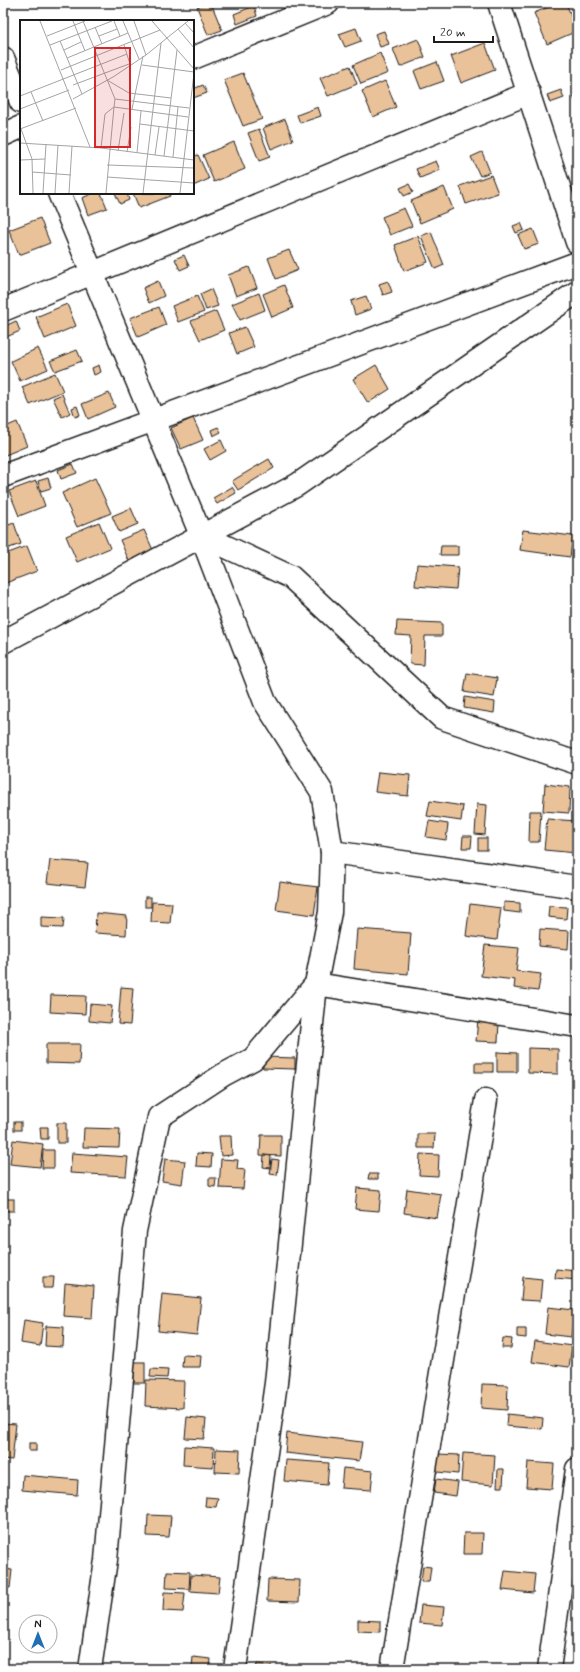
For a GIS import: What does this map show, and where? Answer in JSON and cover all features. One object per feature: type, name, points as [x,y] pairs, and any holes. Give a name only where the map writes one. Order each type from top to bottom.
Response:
[{"type":"street","points":[[194,58],[328,3]]},
{"type":"street","points":[[499,3],[577,242]]},
{"type":"street","points":[[3,58],[20,100]]},
{"type":"street","points":[[3,310],[529,93]]},
{"type":"street","points":[[3,135],[20,127]]},
{"type":"street","points":[[59,194],[201,535],[266,702],[322,792],[332,852],[330,912],[316,984],[276,1383],[235,1669]]},
{"type":"street","points":[[3,476],[577,263]]},
{"type":"street","points":[[3,642],[296,485],[577,292]]},
{"type":"street","points":[[201,535],[291,577],[442,718],[577,763]]},
{"type":"street","points":[[332,852],[577,887]]},
{"type":"street","points":[[316,984],[577,1026]]},
{"type":"street","points":[[90,1669],[106,1560],[135,1231],[160,1116],[253,1058],[316,984]]},
{"type":"street","points":[[392,1669],[486,1100]]},
{"type":"street","points":[[549,1669],[577,1469]]},
{"type":"building","points":[[206,3],[211,3],[222,30],[208,35],[197,7]]},
{"type":"building","points":[[559,3],[566,3],[577,31],[547,44],[534,13]]},
{"type":"building","points":[[254,6],[257,16],[237,24],[234,14]]},
{"type":"building","points":[[356,28],[361,41],[345,47],[339,34]]},
{"type":"building","points":[[384,31],[389,44],[380,47],[375,34]]},
{"type":"building","points":[[418,39],[425,57],[400,67],[393,49]]},
{"type":"building","points":[[485,43],[495,70],[461,83],[451,56]]},
{"type":"building","points":[[380,53],[388,73],[361,84],[353,65]]},
{"type":"building","points":[[437,62],[444,81],[421,89],[414,71]]},
{"type":"building","points":[[350,66],[357,84],[328,96],[320,78]]},
{"type":"building","points":[[243,73],[262,119],[243,126],[224,80]]},
{"type":"building","points":[[385,81],[396,107],[373,117],[362,91]]},
{"type":"building","points":[[203,85],[207,93],[194,98],[194,89]]},
{"type":"building","points":[[561,90],[564,98],[550,103],[547,95]]},
{"type":"building","points":[[577,94],[577,105],[573,96]]},
{"type":"building","points":[[318,107],[321,116],[300,123],[297,115]]},
{"type":"building","points":[[285,119],[293,140],[271,149],[263,128]]},
{"type":"building","points":[[259,129],[270,157],[259,161],[248,133]]},
{"type":"building","points":[[234,142],[245,169],[214,182],[203,155]]},
{"type":"building","points":[[482,152],[490,172],[480,176],[471,157]]},
{"type":"building","points":[[198,155],[209,179],[194,186],[194,157]]},
{"type":"building","points":[[436,161],[440,170],[420,178],[416,169]]},
{"type":"building","points":[[491,175],[498,193],[466,204],[460,186]]},
{"type":"building","points":[[409,184],[413,192],[404,196],[400,188]]},
{"type":"building","points":[[444,187],[453,209],[420,223],[411,201]]},
{"type":"building","points":[[92,194],[101,194],[107,208],[88,215],[82,198]]},
{"type":"building","points":[[115,194],[127,194],[129,200],[120,204]]},
{"type":"building","points":[[133,194],[169,194],[170,196],[139,208]]},
{"type":"building","points":[[404,208],[412,226],[390,235],[382,217]]},
{"type":"building","points":[[40,218],[50,243],[19,255],[9,230]]},
{"type":"building","points":[[521,223],[524,230],[516,233],[513,226]]},
{"type":"building","points":[[533,229],[539,244],[524,249],[518,235]]},
{"type":"building","points":[[431,232],[444,265],[435,269],[421,236]]},
{"type":"building","points":[[418,236],[428,262],[404,271],[395,245]]},
{"type":"building","points":[[289,250],[298,270],[276,279],[268,258]]},
{"type":"building","points":[[184,255],[189,266],[180,270],[175,259]]},
{"type":"building","points":[[249,267],[257,288],[236,296],[228,275]]},
{"type":"building","points":[[158,281],[164,296],[149,303],[143,288]]},
{"type":"building","points":[[388,281],[392,292],[383,295],[379,284]]},
{"type":"building","points":[[284,285],[293,308],[272,317],[263,294]]},
{"type":"building","points":[[211,289],[218,306],[206,310],[200,294]]},
{"type":"building","points":[[259,293],[265,310],[240,320],[232,304]]},
{"type":"building","points":[[197,296],[204,312],[178,322],[172,306]]},
{"type":"building","points":[[366,296],[371,309],[355,315],[351,301]]},
{"type":"building","points":[[67,304],[76,326],[45,339],[36,317]]},
{"type":"building","points":[[159,307],[166,325],[138,337],[130,318]]},
{"type":"building","points":[[216,311],[224,330],[200,340],[191,321]]},
{"type":"building","points":[[16,321],[20,331],[4,338],[3,327]]},
{"type":"building","points":[[245,327],[254,347],[237,354],[229,333]]},
{"type":"building","points":[[38,348],[48,369],[20,381],[11,361]]},
{"type":"building","points":[[77,350],[82,361],[55,371],[50,361]]},
{"type":"building","points":[[99,365],[101,372],[94,375],[92,368]]},
{"type":"building","points":[[376,365],[390,389],[368,403],[353,379]]},
{"type":"building","points":[[55,373],[63,391],[30,405],[22,387]]},
{"type":"building","points":[[109,393],[115,407],[88,419],[82,404]]},
{"type":"building","points":[[62,394],[70,413],[62,417],[53,398]]},
{"type":"building","points":[[77,406],[80,415],[75,417],[72,408]]},
{"type":"building","points":[[193,418],[203,440],[181,449],[171,428]]},
{"type":"building","points":[[17,422],[27,446],[3,456],[3,428]]},
{"type":"building","points":[[218,427],[221,432],[213,436],[211,430]]},
{"type":"building","points":[[221,440],[226,451],[210,460],[204,449]]},
{"type":"building","points":[[269,459],[274,468],[238,490],[232,481]]},
{"type":"building","points":[[73,464],[77,473],[61,479],[58,470]]},
{"type":"building","points":[[48,478],[51,488],[41,491],[38,481]]},
{"type":"building","points":[[95,478],[111,513],[77,527],[62,493]]},
{"type":"building","points":[[36,481],[45,506],[19,516],[9,491]]},
{"type":"building","points":[[232,487],[236,493],[217,504],[213,498]]},
{"type":"building","points":[[131,508],[138,524],[119,532],[112,516]]},
{"type":"building","points":[[99,522],[110,548],[77,562],[66,536]]},
{"type":"building","points":[[14,523],[21,544],[3,550],[3,527]]},
{"type":"building","points":[[144,530],[153,550],[129,561],[120,540]]},
{"type":"building","points":[[523,530],[573,536],[570,557],[520,550]]},
{"type":"building","points":[[27,546],[37,571],[3,584],[3,555]]},
{"type":"building","points":[[441,546],[458,546],[458,555],[440,555]]},
{"type":"building","points":[[417,564],[458,567],[456,589],[415,586]]},
{"type":"building","points":[[397,621],[442,623],[442,636],[425,636],[424,665],[410,664],[411,636],[396,635]]},
{"type":"building","points":[[467,673],[497,678],[494,697],[464,692]]},
{"type":"building","points":[[465,697],[495,702],[494,713],[464,708]]},
{"type":"building","points":[[378,772],[410,775],[408,796],[375,792]]},
{"type":"building","points":[[545,784],[570,787],[569,813],[543,811]]},
{"type":"building","points":[[430,801],[463,806],[461,821],[427,816]]},
{"type":"building","points":[[477,804],[487,805],[485,835],[475,834]]},
{"type":"building","points":[[530,811],[541,811],[539,842],[529,842]]},
{"type":"building","points":[[547,819],[577,821],[577,853],[544,850]]},
{"type":"building","points":[[429,821],[448,824],[446,840],[426,837]]},
{"type":"building","points":[[463,836],[472,836],[471,848],[462,848]]},
{"type":"building","points":[[478,838],[487,838],[487,850],[478,850]]},
{"type":"building","points":[[50,860],[88,863],[85,887],[47,883]]},
{"type":"building","points":[[280,882],[318,887],[314,915],[276,910]]},
{"type":"building","points":[[145,897],[151,897],[151,907],[145,907]]},
{"type":"building","points":[[152,902],[172,903],[170,923],[151,922]]},
{"type":"building","points":[[504,902],[520,903],[520,913],[504,911]]},
{"type":"building","points":[[470,904],[501,908],[497,940],[466,936]]},
{"type":"building","points":[[549,906],[567,907],[566,919],[548,917]]},
{"type":"building","points":[[96,913],[127,916],[126,935],[95,933]]},
{"type":"building","points":[[41,917],[64,918],[63,928],[41,927]]},
{"type":"building","points":[[357,929],[411,933],[408,974],[354,969]]},
{"type":"building","points":[[540,929],[569,931],[568,949],[539,946]]},
{"type":"building","points":[[485,945],[519,948],[516,971],[541,974],[538,991],[514,988],[515,980],[481,976]]},
{"type":"building","points":[[121,987],[133,988],[130,1025],[118,1024]]},
{"type":"building","points":[[51,995],[86,996],[85,1014],[50,1012]]},
{"type":"building","points":[[90,1004],[112,1006],[110,1023],[89,1021]]},
{"type":"building","points":[[478,1019],[499,1021],[498,1042],[476,1041]]},
{"type":"building","points":[[46,1044],[80,1044],[79,1064],[46,1063]]},
{"type":"building","points":[[528,1048],[558,1049],[558,1074],[528,1073]]},
{"type":"building","points":[[497,1052],[517,1053],[517,1072],[497,1072]]},
{"type":"building","points":[[263,1057],[295,1058],[295,1069],[263,1068]]},
{"type":"building","points":[[475,1063],[493,1063],[493,1072],[475,1072]]},
{"type":"building","points":[[14,1122],[21,1122],[21,1130],[14,1130]]},
{"type":"building","points":[[57,1123],[66,1123],[66,1143],[57,1143]]},
{"type":"building","points":[[40,1127],[48,1127],[48,1139],[41,1139]]},
{"type":"building","points":[[84,1128],[120,1129],[119,1148],[83,1147]]},
{"type":"building","points":[[418,1134],[435,1134],[434,1148],[418,1148]]},
{"type":"building","points":[[261,1135],[281,1135],[281,1156],[260,1155]]},
{"type":"building","points":[[219,1136],[231,1136],[232,1155],[221,1156]]},
{"type":"building","points":[[13,1140],[43,1144],[40,1167],[10,1164]]},
{"type":"building","points":[[43,1150],[54,1150],[54,1168],[42,1168]]},
{"type":"building","points":[[72,1153],[128,1157],[126,1176],[70,1173]]},
{"type":"building","points":[[197,1153],[212,1154],[211,1167],[196,1166]]},
{"type":"building","points":[[420,1154],[439,1155],[438,1176],[419,1175]]},
{"type":"building","points":[[264,1155],[271,1156],[270,1168],[263,1167]]},
{"type":"building","points":[[165,1159],[185,1161],[182,1184],[162,1181]]},
{"type":"building","points":[[221,1159],[238,1160],[237,1169],[245,1170],[243,1189],[219,1188]]},
{"type":"building","points":[[272,1159],[279,1160],[277,1175],[270,1174]]},
{"type":"building","points":[[369,1174],[378,1174],[378,1179],[368,1179]]},
{"type":"building","points":[[209,1178],[216,1178],[215,1187],[209,1186]]},
{"type":"building","points":[[357,1188],[381,1190],[379,1211],[355,1209]]},
{"type":"building","points":[[407,1189],[441,1194],[437,1218],[404,1213]]},
{"type":"building","points":[[3,1199],[14,1199],[14,1211],[3,1211]]},
{"type":"building","points":[[556,1269],[577,1271],[577,1280],[555,1278]]},
{"type":"building","points":[[3,1270],[5,1271],[4,1284],[3,1284]]},
{"type":"building","points":[[43,1277],[54,1277],[53,1288],[43,1288]]},
{"type":"building","points":[[523,1277],[542,1279],[540,1301],[521,1300]]},
{"type":"building","points":[[65,1283],[94,1286],[92,1318],[63,1316]]},
{"type":"building","points":[[162,1294],[201,1298],[197,1335],[158,1331]]},
{"type":"building","points":[[548,1307],[574,1310],[571,1337],[545,1334]]},
{"type":"building","points":[[24,1320],[43,1323],[40,1346],[21,1343]]},
{"type":"building","points":[[46,1326],[64,1327],[63,1347],[45,1346]]},
{"type":"building","points":[[517,1329],[526,1329],[526,1338],[517,1337]]},
{"type":"building","points":[[503,1338],[512,1339],[511,1348],[502,1348]]},
{"type":"building","points":[[535,1341],[572,1346],[569,1367],[532,1362]]},
{"type":"building","points":[[183,1355],[201,1356],[200,1367],[182,1367]]},
{"type":"building","points":[[134,1362],[145,1362],[145,1383],[134,1383]]},
{"type":"building","points":[[151,1369],[168,1370],[167,1378],[150,1377]]},
{"type":"building","points":[[146,1380],[184,1381],[183,1408],[145,1406]]},
{"type":"building","points":[[482,1384],[508,1385],[507,1410],[481,1408]]},
{"type":"building","points":[[507,1414],[543,1418],[542,1429],[506,1426]]},
{"type":"building","points":[[187,1417],[206,1419],[204,1439],[185,1438]]},
{"type":"building","points":[[3,1423],[16,1424],[12,1460],[3,1459]]},
{"type":"building","points":[[287,1433],[362,1442],[359,1461],[285,1453]]},
{"type":"building","points":[[29,1443],[36,1443],[36,1451],[29,1451]]},
{"type":"building","points":[[184,1446],[214,1448],[213,1467],[183,1465]]},
{"type":"building","points":[[216,1449],[240,1450],[239,1473],[215,1472]]},
{"type":"building","points":[[463,1453],[495,1455],[493,1485],[461,1482]]},
{"type":"building","points":[[438,1454],[459,1455],[458,1474],[437,1472]]},
{"type":"building","points":[[286,1460],[329,1463],[327,1485],[284,1481]]},
{"type":"building","points":[[528,1462],[554,1464],[552,1489],[526,1487]]},
{"type":"building","points":[[343,1468],[373,1471],[371,1490],[341,1488]]},
{"type":"building","points":[[498,1469],[504,1469],[503,1487],[497,1487]]},
{"type":"building","points":[[23,1475],[78,1480],[77,1495],[22,1490]]},
{"type":"building","points":[[436,1479],[458,1482],[456,1496],[434,1493]]},
{"type":"building","points":[[206,1497],[218,1498],[216,1507],[205,1506]]},
{"type":"building","points":[[148,1515],[171,1516],[169,1537],[147,1536]]},
{"type":"building","points":[[464,1533],[483,1533],[482,1554],[463,1554]]},
{"type":"building","points":[[423,1566],[431,1567],[429,1582],[421,1582]]},
{"type":"building","points":[[3,1569],[12,1570],[10,1588],[3,1587]]},
{"type":"building","points":[[167,1571],[190,1572],[189,1589],[166,1588]]},
{"type":"building","points":[[505,1571],[535,1574],[533,1593],[502,1590]]},
{"type":"building","points":[[191,1575],[220,1577],[218,1593],[190,1591]]},
{"type":"building","points":[[268,1579],[300,1580],[299,1602],[267,1601]]},
{"type":"building","points":[[164,1592],[185,1593],[183,1612],[163,1611]]},
{"type":"building","points":[[421,1605],[444,1607],[442,1625],[419,1623]]},
{"type":"building","points":[[358,1620],[380,1621],[380,1632],[358,1631]]},
{"type":"building","points":[[193,1657],[211,1659],[210,1668],[192,1667]]},
{"type":"building","points":[[257,1664],[272,1666],[271,1669],[256,1669]]}]
